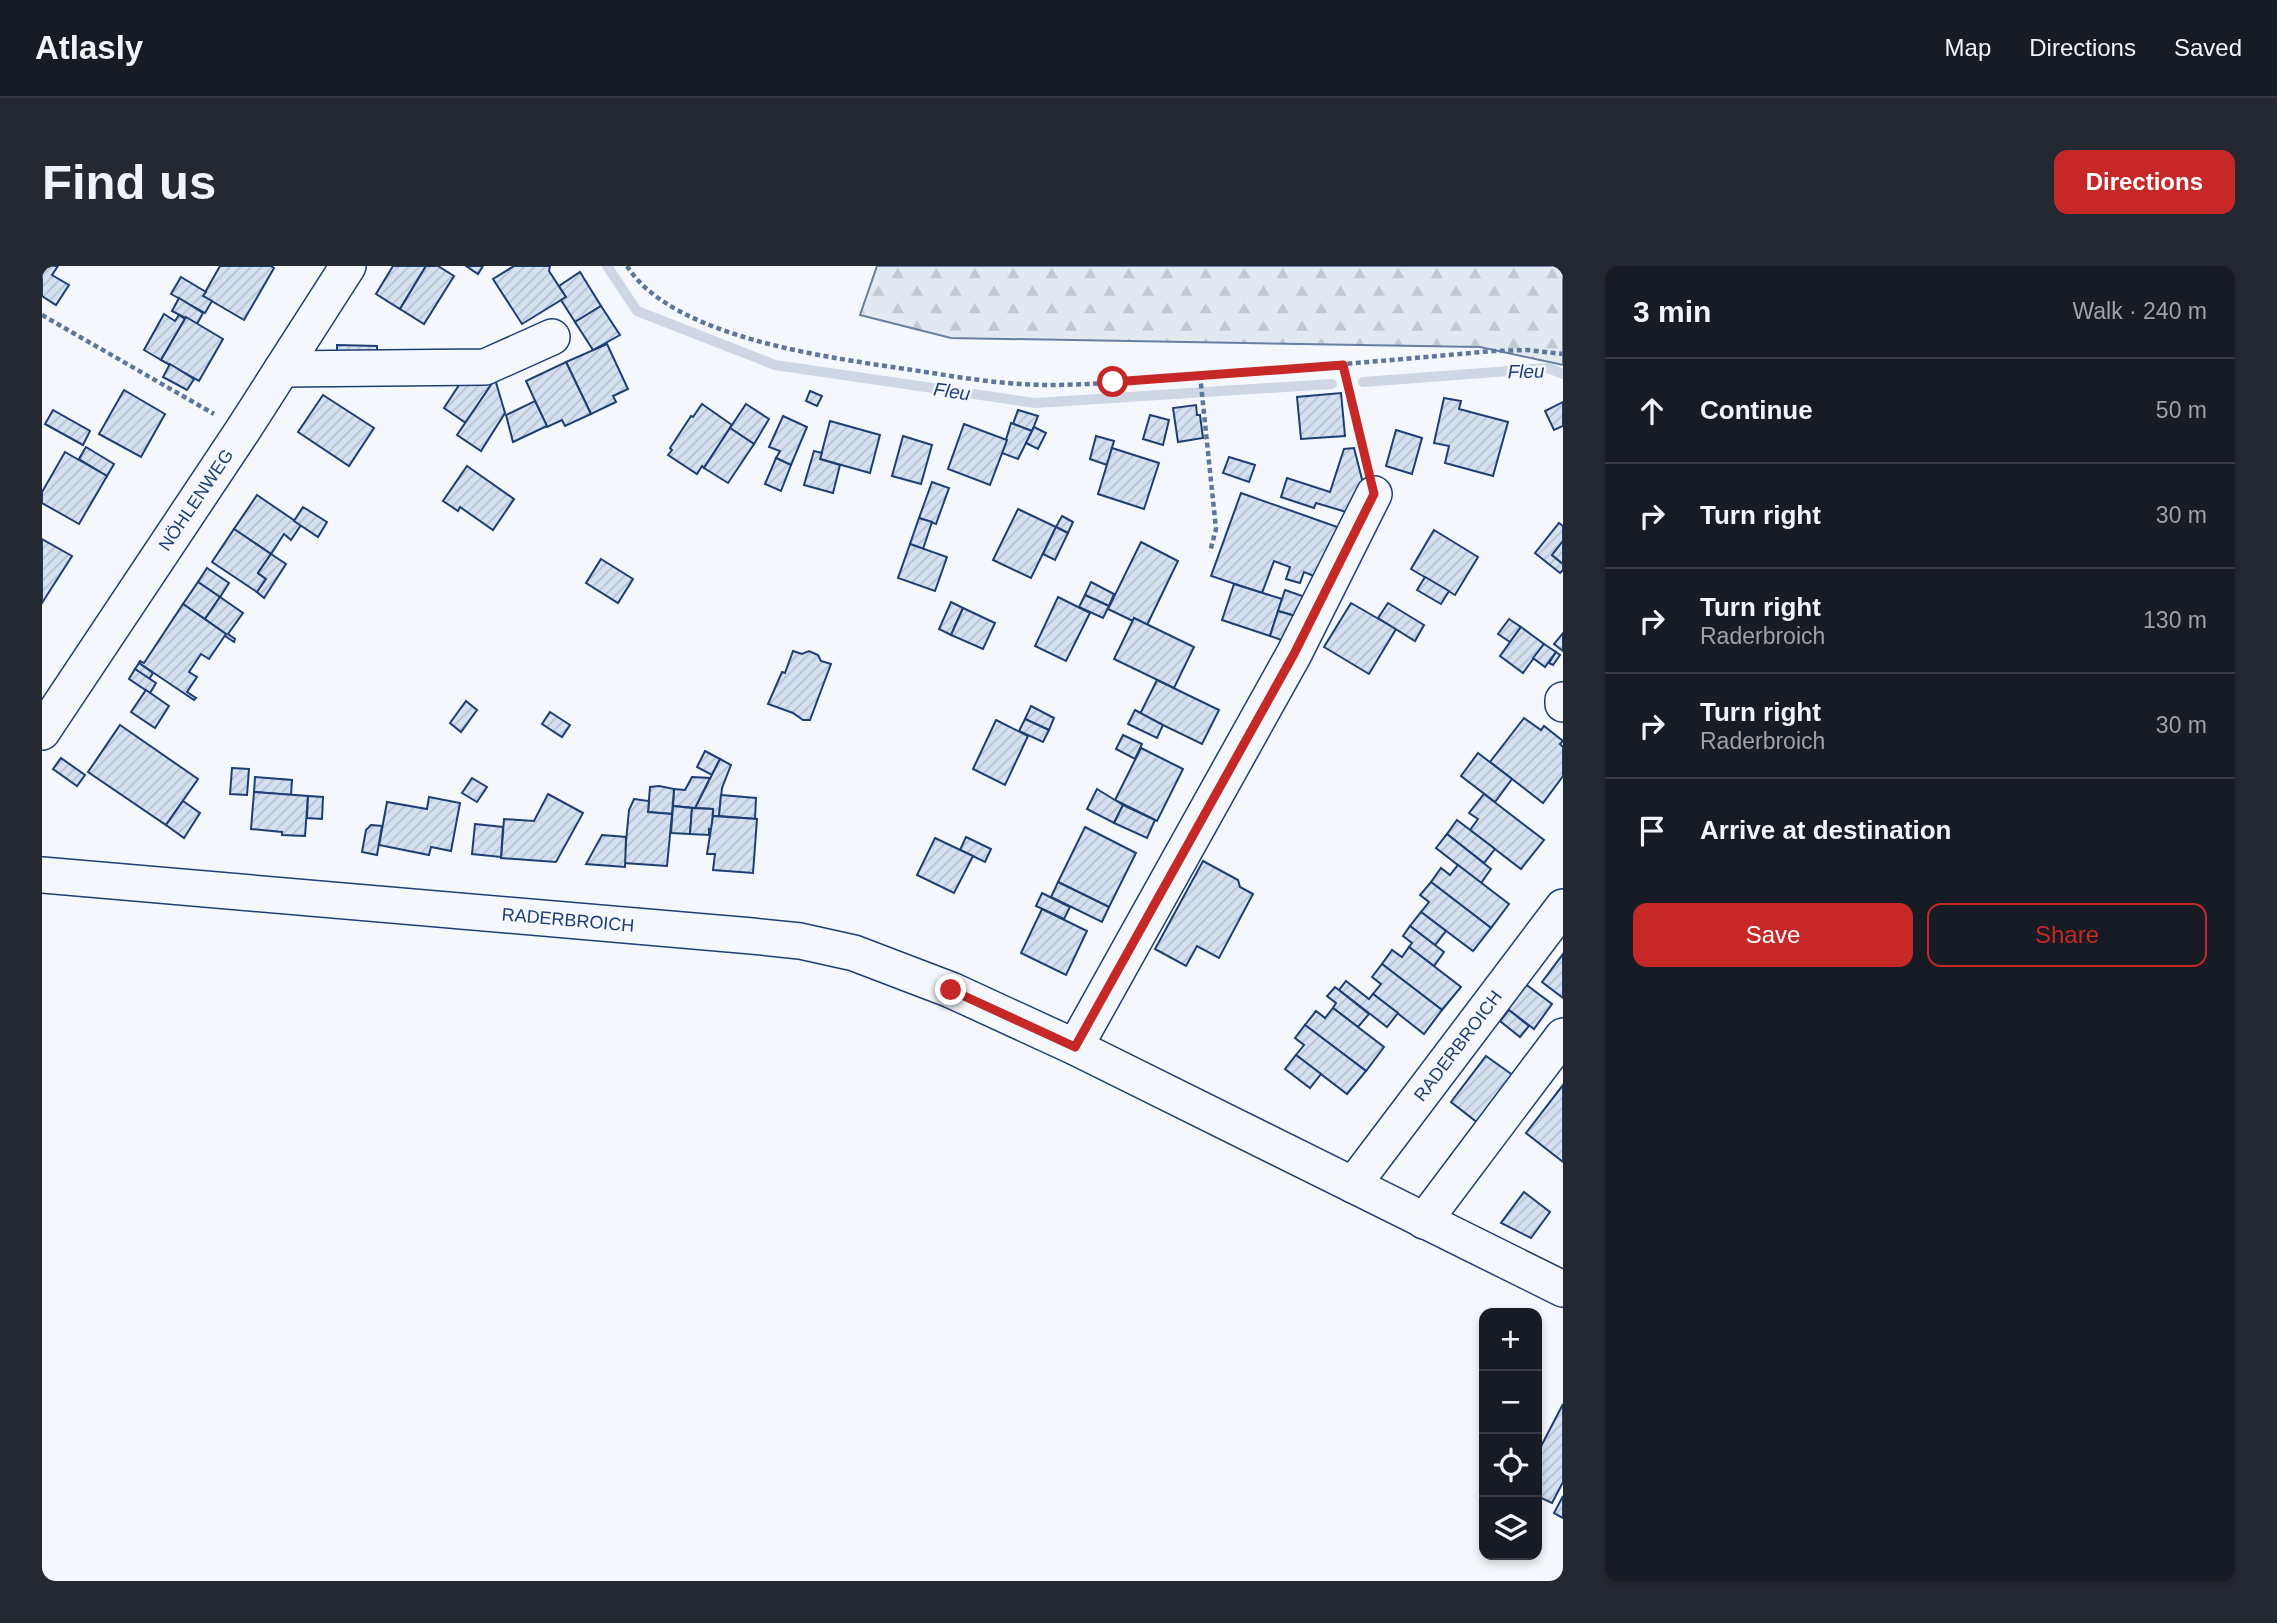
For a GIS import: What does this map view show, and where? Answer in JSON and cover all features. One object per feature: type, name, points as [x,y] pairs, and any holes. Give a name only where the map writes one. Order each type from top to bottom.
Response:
[{"type":"street","name":"NÖHLENWEG","points":[[42,732],[243,430],[348,266]]},
{"type":"street","points":[[282,369],[485,367],[552,337]]},
{"type":"street","points":[[1075,1047],[1289,663],[1374,494]]},
{"type":"street","name":"RADERBROICH","points":[[42,875],[752,936],[800,941],[855,954],[902,970],[1075,1047],[1563,1289]]},
{"type":"street","name":"RADERBROICH","points":[[1353,1185],[1563,907]]},
{"type":"street","points":[[1424,1221],[1563,1036]]},
{"type":"path","points":[[627,266],[633,276],[654,296],[710,325],[743,336],[847,360],[1018,384],[1080,384],[1492,351],[1527,350],[1563,354]]},
{"type":"path","points":[[42,316],[243,430]]},
{"type":"path","points":[[1343,365],[1374,494]]},
{"type":"path","points":[[1200,375],[1216,529],[1210,552]]},
{"type":"green space","points":[[877,266],[1563,266],[1563,365],[1480,347],[951,338],[860,315]]},
{"type":"building","points":[[42,266],[58,266],[52,275],[69,285],[56,305],[42,296]]},
{"type":"building","points":[[220,266],[274,268],[244,320],[203,296]]},
{"type":"building","points":[[393,266],[426,266],[400,309],[376,294]]},
{"type":"building","points":[[426,266],[438,266],[454,276],[424,324],[400,309]]},
{"type":"building","points":[[466,266],[483,266],[478,274]]},
{"type":"building","points":[[514,266],[550,266],[549,271],[566,297],[522,324],[493,279]]},
{"type":"building","points":[[580,272],[601,306],[575,322],[561,300],[566,297],[559,286]]},
{"type":"building","points":[[181,277],[206,292],[203,296],[212,301],[205,313],[171,294]]},
{"type":"building","points":[[179,298],[203,313],[197,324],[172,311]]},
{"type":"building","points":[[601,306],[620,335],[593,350],[575,322]]},
{"type":"building","points":[[164,314],[175,321],[179,315],[185,319],[161,360],[144,350]]},
{"type":"building","points":[[186,317],[223,339],[199,381],[161,360]]},
{"type":"building","points":[[607,344],[628,389],[613,396],[616,402],[591,414],[566,362]]},
{"type":"building","points":[[337,345],[377,346],[377,360],[337,360]]},
{"type":"building","points":[[566,362],[591,414],[565,426],[562,420],[547,427],[526,381]]},
{"type":"building","points":[[170,364],[194,379],[187,390],[163,377]]},
{"type":"building","points":[[463,379],[495,379],[466,423],[444,408]]},
{"type":"building","points":[[495,379],[505,413],[481,451],[457,435]]},
{"type":"building","points":[[124,390],[165,414],[141,457],[99,434]]},
{"type":"building","points":[[810,391],[822,396],[817,406],[806,401]]},
{"type":"building","points":[[1341,393],[1345,436],[1301,439],[1297,397]]},
{"type":"building","points":[[323,395],[374,428],[349,466],[298,432]]},
{"type":"building","points":[[1444,398],[1461,401],[1459,409],[1508,422],[1493,476],[1445,463],[1449,446],[1434,443]]},
{"type":"building","points":[[535,401],[547,426],[513,442],[506,415]]},
{"type":"building","points":[[1563,402],[1563,426],[1554,430],[1545,411]]},
{"type":"building","points":[[702,404],[732,425],[704,468],[702,466],[697,474],[668,455],[691,416],[693,417]]},
{"type":"building","points":[[746,404],[769,419],[754,444],[730,428]]},
{"type":"building","points":[[1196,405],[1203,438],[1178,442],[1173,408]]},
{"type":"building","points":[[53,410],[90,431],[83,445],[45,424]]},
{"type":"building","points":[[1018,410],[1038,416],[1032,431],[1013,424]]},
{"type":"building","points":[[1150,415],[1169,420],[1163,445],[1143,439]]},
{"type":"building","points":[[783,416],[807,427],[791,465],[776,458],[780,451],[769,447]]},
{"type":"building","points":[[830,421],[880,435],[870,473],[820,459]]},
{"type":"building","points":[[1011,423],[1032,431],[1018,459],[1002,453]]},
{"type":"building","points":[[964,424],[1007,440],[990,485],[948,469]]},
{"type":"building","points":[[1034,427],[1046,433],[1038,449],[1026,443]]},
{"type":"building","points":[[730,428],[754,444],[728,483],[704,468]]},
{"type":"building","points":[[1396,430],[1422,438],[1412,474],[1386,466]]},
{"type":"building","points":[[903,436],[932,445],[921,484],[892,476]]},
{"type":"building","points":[[1096,436],[1114,441],[1107,465],[1090,459]]},
{"type":"building","points":[[86,447],[114,464],[107,476],[79,459]]},
{"type":"building","points":[[1112,448],[1159,463],[1144,509],[1098,494]]},
{"type":"building","points":[[1354,448],[1364,487],[1353,514],[1316,503],[1314,508],[1281,497],[1287,478],[1330,492],[1344,449]]},
{"type":"building","points":[[814,451],[822,453],[820,459],[840,465],[833,493],[804,485]]},
{"type":"building","points":[[65,452],[107,476],[79,524],[42,503],[42,492]]},
{"type":"building","points":[[1229,457],[1255,465],[1249,482],[1223,473]]},
{"type":"building","points":[[776,458],[791,465],[781,491],[765,484]]},
{"type":"building","points":[[467,466],[514,499],[493,530],[460,507],[458,511],[443,501]]},
{"type":"building","points":[[932,482],[949,488],[936,524],[919,518]]},
{"type":"building","points":[[1241,493],[1343,529],[1319,578],[1304,572],[1300,583],[1286,579],[1290,567],[1274,561],[1262,593],[1211,576]]},
{"type":"building","points":[[257,495],[301,525],[291,540],[284,534],[271,554],[234,529]]},
{"type":"building","points":[[303,507],[327,522],[318,537],[294,521]]},
{"type":"building","points":[[1018,509],[1056,527],[1031,578],[993,560]]},
{"type":"building","points":[[1062,516],[1073,522],[1068,533],[1056,527]]},
{"type":"building","points":[[919,518],[932,522],[923,549],[910,544]]},
{"type":"building","points":[[1559,523],[1563,526],[1563,541],[1552,555],[1563,564],[1560,573],[1535,553]]},
{"type":"building","points":[[1056,527],[1068,533],[1055,560],[1043,554]]},
{"type":"building","points":[[234,529],[271,554],[258,573],[266,579],[257,592],[212,562]]},
{"type":"building","points":[[1434,530],[1478,557],[1455,595],[1411,569]]},
{"type":"building","points":[[42,539],[72,556],[42,603]]},
{"type":"building","points":[[1563,541],[1563,564],[1552,555]]},
{"type":"building","points":[[1141,542],[1178,561],[1147,625],[1108,609]]},
{"type":"building","points":[[910,544],[947,557],[935,591],[898,578]]},
{"type":"building","points":[[271,554],[286,564],[264,598],[257,592],[266,579],[258,573]]},
{"type":"building","points":[[601,559],[633,579],[618,603],[586,583]]},
{"type":"building","points":[[207,568],[229,583],[220,597],[198,582]]},
{"type":"building","points":[[1425,577],[1449,591],[1441,604],[1417,590]]},
{"type":"building","points":[[198,582],[220,597],[205,619],[183,604]]},
{"type":"building","points":[[1091,582],[1114,594],[1109,606],[1085,595]]},
{"type":"building","points":[[1234,584],[1282,599],[1270,636],[1222,620]]},
{"type":"building","points":[[1285,590],[1311,599],[1302,618],[1278,611]]},
{"type":"building","points":[[1085,595],[1109,606],[1103,618],[1079,607]]},
{"type":"building","points":[[220,597],[243,613],[228,634],[235,639],[234,642],[205,619]]},
{"type":"building","points":[[1058,597],[1090,613],[1066,661],[1035,646]]},
{"type":"building","points":[[951,602],[963,608],[951,635],[939,629]]},
{"type":"building","points":[[1351,603],[1396,629],[1369,674],[1324,647]]},
{"type":"building","points":[[1388,603],[1424,625],[1415,641],[1378,618]]},
{"type":"building","points":[[183,604],[226,634],[209,659],[201,654],[189,672],[197,677],[187,692],[196,698],[194,700],[139,663],[144,663]]},
{"type":"building","points":[[963,608],[995,623],[983,649],[951,635]]},
{"type":"building","points":[[1278,611],[1302,618],[1290,643],[1270,636]]},
{"type":"building","points":[[1134,618],[1194,647],[1174,688],[1114,659]]},
{"type":"building","points":[[1509,619],[1521,627],[1510,642],[1498,634]]},
{"type":"building","points":[[1521,627],[1544,644],[1523,673],[1500,656]]},
{"type":"building","points":[[1563,633],[1563,651],[1554,644]]},
{"type":"building","points":[[1544,644],[1556,652],[1545,667],[1533,658]]},
{"type":"building","points":[[793,651],[802,654],[809,651],[818,655],[821,661],[831,664],[810,720],[803,720],[793,713],[768,704],[782,672],[785,673]]},
{"type":"building","points":[[1556,652],[1560,655],[1553,665],[1549,663]]},
{"type":"building","points":[[139,663],[153,673],[149,679],[135,669]]},
{"type":"building","points":[[135,669],[156,683],[150,693],[129,679]]},
{"type":"building","points":[[1157,680],[1219,710],[1202,744],[1140,714]]},
{"type":"building","points":[[146,690],[169,706],[155,728],[131,712]]},
{"type":"building","points":[[466,701],[477,710],[461,732],[450,723]]},
{"type":"building","points":[[1031,706],[1054,718],[1049,730],[1025,719]]},
{"type":"building","points":[[1135,710],[1163,725],[1157,738],[1128,724]]},
{"type":"building","points":[[550,712],[570,725],[562,737],[542,724]]},
{"type":"building","points":[[1524,718],[1541,730],[1544,726],[1563,741],[1560,744],[1563,747],[1563,776],[1543,803],[1490,762]]},
{"type":"building","points":[[1025,719],[1049,730],[1043,742],[1019,731]]},
{"type":"building","points":[[996,720],[1028,736],[1005,785],[973,769]]},
{"type":"building","points":[[120,725],[198,779],[166,825],[88,772]]},
{"type":"building","points":[[1123,735],[1142,744],[1135,759],[1116,749]]},
{"type":"building","points":[[1141,748],[1183,769],[1157,821],[1115,800]]},
{"type":"building","points":[[705,751],[720,759],[712,775],[697,767]]},
{"type":"building","points":[[1478,753],[1512,779],[1495,802],[1461,776]]},
{"type":"building","points":[[61,758],[85,775],[77,786],[53,769]]},
{"type":"building","points":[[720,759],[731,765],[722,788],[719,816],[713,816],[713,809],[695,808]]},
{"type":"building","points":[[232,768],[249,769],[247,795],[230,794]]},
{"type":"building","points":[[255,777],[292,780],[291,795],[254,792]]},
{"type":"building","points":[[692,777],[710,778],[695,808],[673,806],[674,789],[685,790]]},
{"type":"building","points":[[472,778],[487,787],[477,802],[462,793]]},
{"type":"building","points":[[650,787],[674,789],[672,814],[648,812]]},
{"type":"building","points":[[1097,789],[1123,805],[1114,823],[1087,809]]},
{"type":"building","points":[[254,792],[308,796],[305,836],[251,829]]},
{"type":"building","points":[[548,794],[583,813],[556,862],[501,858],[504,819],[534,821]]},
{"type":"building","points":[[1484,794],[1544,840],[1521,869],[1470,830],[1478,819],[1469,813]]},
{"type":"building","points":[[721,795],[756,798],[755,819],[719,816]]},
{"type":"building","points":[[308,796],[323,797],[322,819],[307,818]]},
{"type":"building","points":[[429,797],[460,803],[451,851],[431,847],[429,855],[379,845],[387,802],[427,809]]},
{"type":"building","points":[[634,799],[649,801],[648,812],[672,814],[667,866],[624,863],[629,810]]},
{"type":"building","points":[[183,801],[200,813],[184,838],[166,825]]},
{"type":"building","points":[[1123,805],[1155,820],[1147,838],[1114,823]]},
{"type":"building","points":[[673,806],[692,808],[690,834],[671,833]]},
{"type":"building","points":[[692,808],[713,809],[712,830],[709,829],[709,835],[690,834]]},
{"type":"building","points":[[713,816],[757,819],[753,873],[713,870],[715,854],[707,854]]},
{"type":"building","points":[[1457,820],[1495,849],[1484,863],[1447,834]]},
{"type":"building","points":[[475,824],[503,827],[501,857],[472,854]]},
{"type":"building","points":[[371,825],[382,826],[377,855],[362,852],[366,830]]},
{"type":"building","points":[[1085,827],[1136,853],[1109,907],[1058,882]]},
{"type":"building","points":[[1447,834],[1491,869],[1481,883],[1436,848]]},
{"type":"building","points":[[602,835],[626,837],[625,867],[586,864]]},
{"type":"building","points":[[966,837],[991,849],[985,862],[960,850]]},
{"type":"building","points":[[935,838],[973,856],[954,893],[917,875]]},
{"type":"building","points":[[1203,861],[1238,880],[1240,887],[1253,894],[1219,958],[1197,946],[1186,966],[1155,949]]},
{"type":"building","points":[[1458,865],[1509,904],[1491,928],[1431,882],[1441,868],[1450,875]]},
{"type":"building","points":[[1058,882],[1109,907],[1102,922],[1051,897]]},
{"type":"building","points":[[1431,882],[1491,928],[1473,951],[1421,912],[1429,902],[1420,895]]},
{"type":"building","points":[[1042,893],[1070,907],[1064,919],[1036,906]]},
{"type":"building","points":[[1042,909],[1087,931],[1066,975],[1021,953]]},
{"type":"building","points":[[1421,912],[1446,931],[1435,945],[1410,926]]},
{"type":"building","points":[[1410,926],[1444,952],[1434,966],[1409,947],[1412,943],[1403,936]]},
{"type":"building","points":[[1409,947],[1461,987],[1442,1010],[1382,964],[1392,950],[1402,957]]},
{"type":"building","points":[[1563,954],[1563,998],[1542,982]]},
{"type":"building","points":[[1382,964],[1442,1010],[1424,1034],[1373,994],[1381,984],[1372,977]]},
{"type":"building","points":[[1346,981],[1369,999],[1373,994],[1398,1013],[1387,1027],[1339,990]]},
{"type":"building","points":[[1524,983],[1552,1004],[1534,1029],[1505,1007]]},
{"type":"building","points":[[1335,987],[1369,1014],[1358,1027],[1333,1008],[1336,1003],[1327,996]]},
{"type":"building","points":[[1333,1008],[1384,1047],[1366,1071],[1305,1025],[1316,1011],[1325,1018]]},
{"type":"building","points":[[1509,1010],[1529,1026],[1520,1037],[1500,1021]]},
{"type":"building","points":[[1305,1025],[1366,1071],[1347,1094],[1296,1055],[1304,1045],[1295,1038]]},
{"type":"building","points":[[1296,1055],[1321,1074],[1310,1088],[1285,1069]]},
{"type":"building","points":[[1486,1056],[1514,1076],[1478,1123],[1451,1102]]},
{"type":"building","points":[[1563,1085],[1563,1162],[1526,1133]]},
{"type":"building","points":[[1524,1192],[1550,1212],[1531,1238],[1501,1223]]},
{"type":"building","points":[[1563,1404],[1563,1482],[1552,1503],[1542,1498],[1542,1444]]},
{"type":"building","points":[[1563,1496],[1563,1518],[1554,1513]]},
{"type":"waterway","name":"Fleu","points":[[607,266],[637,311],[775,365],[1035,403],[1332,384]]},
{"type":"waterway","name":"Fleu","points":[[1363,382],[1548,368],[1563,374]]},
{"type":"route","points":[[951,990],[1075,1047],[1294,654],[1374,494],[1343,365],[1113,382]]}]
